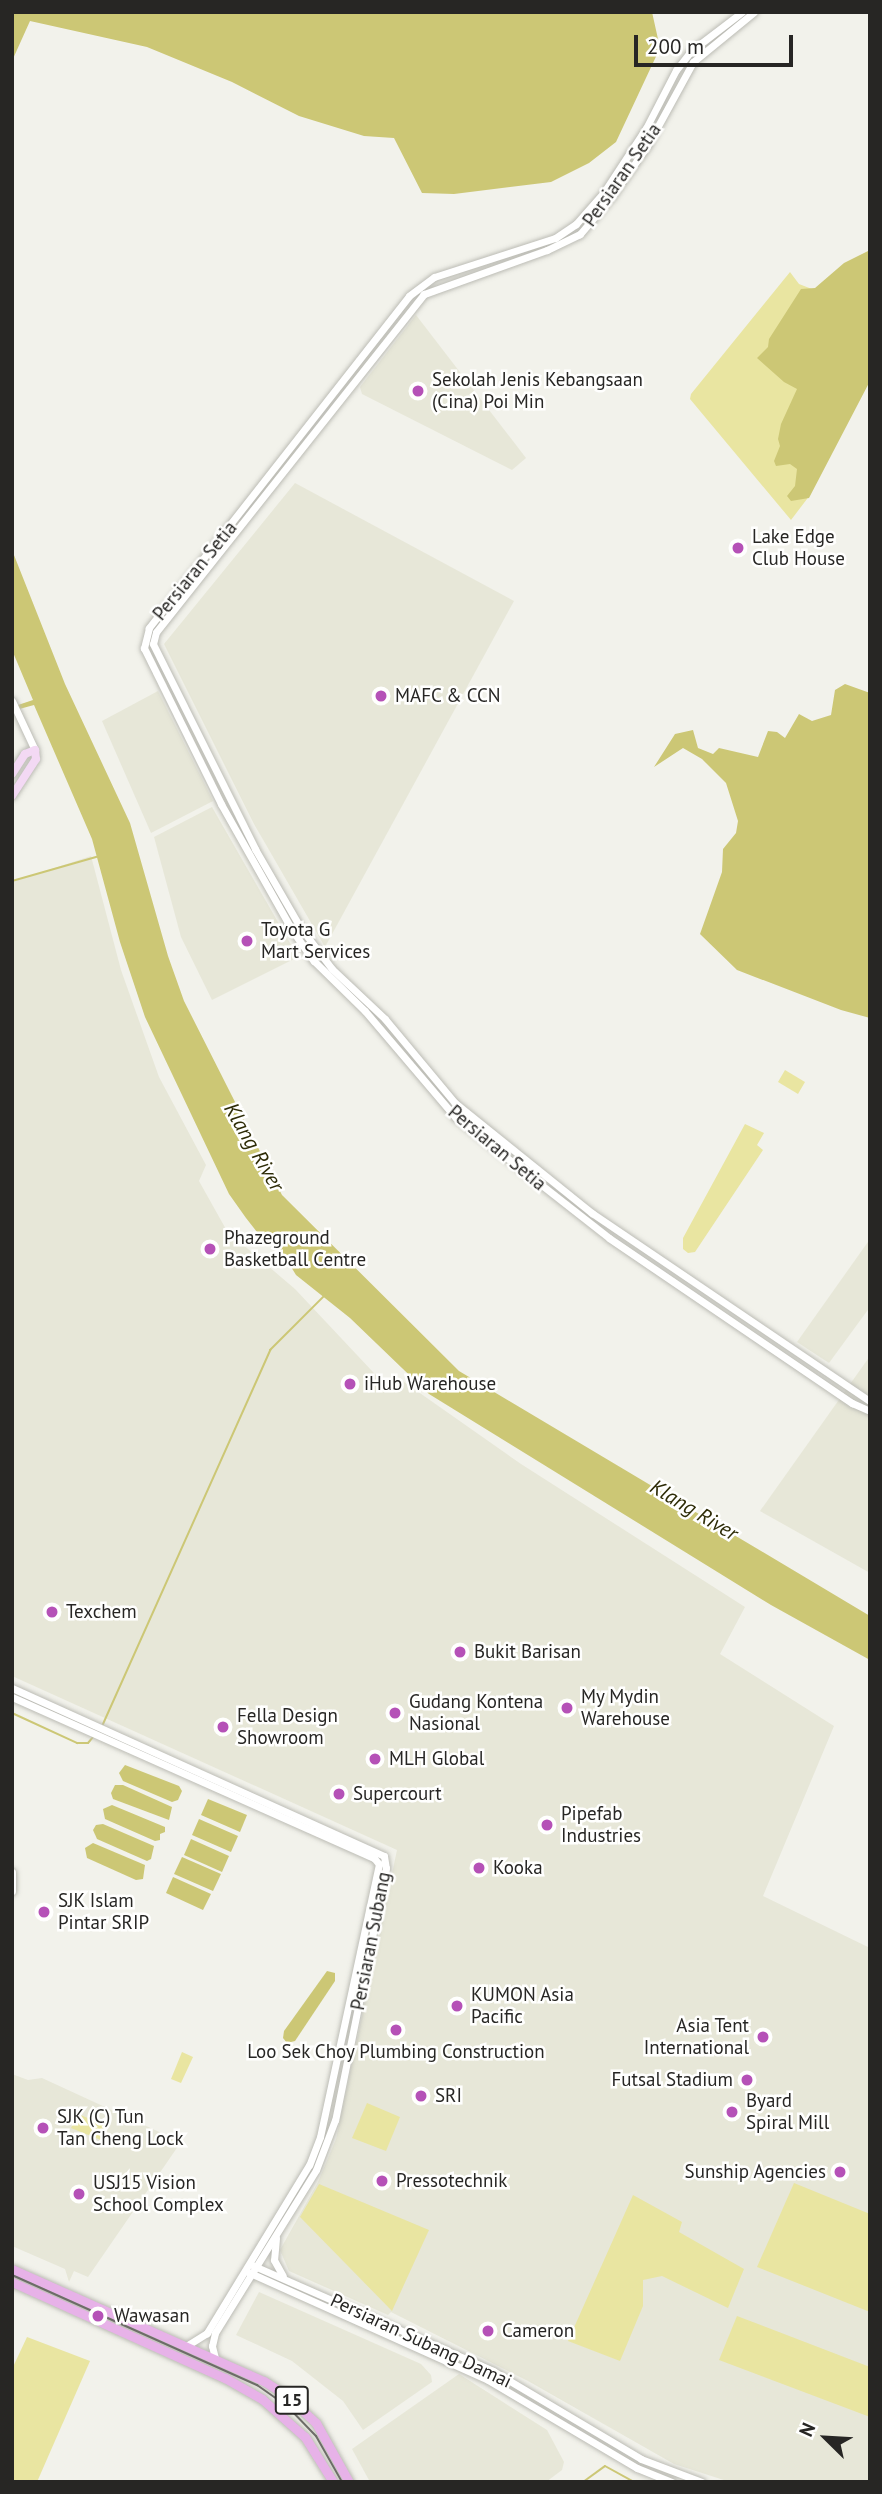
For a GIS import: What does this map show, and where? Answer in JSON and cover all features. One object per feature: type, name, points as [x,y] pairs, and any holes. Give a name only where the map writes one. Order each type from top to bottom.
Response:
[{"type":"main road","points":[[12,774],[25,754],[34,750],[36,759],[12,796]]},
{"type":"main road","points":[[12,2269],[186,2346]]},
{"type":"main road","name":"15","points":[[12,2282],[250,2391],[291,2422],[312,2446],[332,2482]]},
{"type":"main road","name":"15","points":[[186,2346],[264,2381],[297,2405],[323,2432],[349,2482]]},
{"type":"street","name":"Persiaran Setia","points":[[742,12],[691,51],[676,69],[646,128],[613,179],[576,224],[555,238],[434,277],[421,284],[337,386],[149,628],[149,639],[255,849],[317,951],[385,1019],[465,1113],[592,1213],[870,1401]]},
{"type":"street","name":"Persiaran Setia","points":[[754,12],[693,62],[647,146],[612,196],[580,234],[557,247],[424,294],[348,394],[144,648],[221,804],[276,905],[314,961],[365,1011],[456,1118],[609,1238],[852,1403],[870,1411]]},
{"type":"street","points":[[337,386],[348,394]]},
{"type":"street","points":[[13,702],[34,750]]},
{"type":"street","name":"Persiaran Subang","points":[[12,1688],[88,1727],[377,1861],[328,2105],[309,2165],[250,2268],[212,2342],[215,2358]]},
{"type":"street","name":"Persiaran Subang","points":[[12,1697],[88,1727]]},
{"type":"street","name":"Persiaran Subang","points":[[110,1737],[384,1856],[386,1868],[338,2107],[316,2170],[278,2231],[207,2333],[186,2346]]},
{"type":"street","points":[[12,1872],[12,1891]]},
{"type":"street","points":[[328,2105],[338,2107]]},
{"type":"street","points":[[278,2231],[275,2260],[285,2279]]},
{"type":"street","name":"Persiaran Subang Damai","points":[[250,2268],[285,2279],[493,2371],[640,2459],[702,2482]]},
{"type":"street","name":"Persiaran Subang Damai","points":[[250,2268],[275,2284],[488,2380],[636,2468],[672,2482]]},
{"type":"street","points":[[240,2292],[256,2281],[275,2284]]},
{"type":"shaded area","points":[[790,272],[799,284],[817,291],[827,456],[807,499],[791,520],[690,399],[691,394]]},
{"type":"shaded area","name":"Sekolah Jenis Kebangsaan (Cina) Poi Min","points":[[416,315],[526,458],[512,470],[362,394],[360,387]]},
{"type":"shaded area","points":[[295,483],[514,601],[325,947],[254,824],[164,644]]},
{"type":"shaded area","points":[[158,691],[213,801],[151,833],[102,721]]},
{"type":"shaded area","points":[[212,807],[298,957],[212,1000],[181,937],[154,837]]},
{"type":"shaded area","points":[[91,856],[121,970],[159,1077],[206,1165],[199,1181],[227,1231],[295,1289],[388,1388],[397,1377],[521,1464],[745,1607],[720,1654],[834,1726],[763,1896],[870,1948],[870,2482],[730,2482],[674,2464],[528,2381],[391,2312],[388,2315],[289,2271],[280,2250],[318,2182],[336,2139],[397,1850],[12,1676],[12,882]]},
{"type":"shaded area","points":[[785,1070],[805,1082],[798,1094],[778,1082]]},
{"type":"shaded area","points":[[745,1124],[764,1133],[757,1145],[763,1150],[695,1252],[688,1253],[683,1249],[683,1238]]},
{"type":"shaded area","points":[[870,1239],[870,1307],[829,1363],[797,1342]]},
{"type":"shaded area","points":[[870,1356],[870,1573],[760,1511]]},
{"type":"shaded area","points":[[182,2052],[193,2057],[181,2083],[171,2079]]},
{"type":"shaded area","name":"USJ15 Vision School Complex","points":[[12,2074],[28,2080],[42,2078],[181,2142],[88,2277],[74,2271],[69,2282],[65,2269],[12,2246]]},
{"type":"shaded area","points":[[367,2103],[400,2117],[386,2151],[352,2138]]},
{"type":"shaded area","points":[[78,2114],[107,2126],[101,2140],[71,2128]]},
{"type":"shaded area","points":[[794,2183],[870,2214],[870,2312],[757,2267]]},
{"type":"shaded area","points":[[319,2184],[429,2230],[392,2311],[300,2217]]},
{"type":"shaded area","points":[[633,2195],[682,2222],[679,2232],[744,2269],[728,2308],[662,2276],[643,2280],[643,2306],[620,2361],[568,2341]]},
{"type":"shaded area","points":[[259,2292],[421,2364],[431,2375],[432,2382],[363,2430],[343,2401],[292,2361],[236,2335]]},
{"type":"shaded area","points":[[737,2316],[870,2367],[870,2417],[719,2360]]},
{"type":"shaded area","points":[[27,2337],[90,2361],[37,2482],[12,2482],[12,2369]]},
{"type":"shaded area","points":[[459,2374],[547,2430],[564,2462],[562,2470],[546,2482],[370,2482],[352,2449]]},
{"type":"water","points":[[12,12],[652,12],[660,48],[616,142],[589,163],[551,182],[454,194],[422,193],[394,138],[364,136],[299,116],[232,82],[147,47],[30,21],[12,61]]},
{"type":"water","points":[[870,250],[870,381],[809,498],[791,501],[787,496],[795,486],[797,469],[790,464],[776,466],[774,461],[780,446],[778,439],[781,424],[797,389],[784,382],[757,358],[768,347],[769,339],[801,289],[815,288],[844,263]]},
{"type":"water","name":"Klang River","points":[[12,550],[65,684],[130,823],[168,956],[184,1001],[282,1195],[459,1371],[870,1616],[870,1660],[771,1605],[429,1394],[350,1318],[296,1275],[282,1252],[257,1232],[246,1218],[229,1194],[145,1017],[120,942],[92,839],[34,705],[12,711],[12,707],[33,700],[12,650]]},
{"type":"water","points":[[845,684],[870,693],[870,1018],[841,1010],[737,970],[700,934],[722,872],[723,849],[736,833],[738,821],[726,783],[702,759],[683,748],[654,767],[675,734],[693,730],[698,748],[713,754],[719,748],[758,757],[768,731],[777,732],[785,738],[799,714],[812,721],[831,715],[835,690]]},
{"type":"water","points":[[125,1765],[179,1786],[182,1791],[178,1800],[172,1802],[123,1781],[119,1773]]},
{"type":"water","points":[[115,1785],[123,1785],[172,1807],[169,1820],[113,1799],[111,1793]]},
{"type":"water","points":[[208,1799],[247,1815],[240,1832],[201,1815]]},
{"type":"water","points":[[112,1805],[165,1827],[165,1832],[160,1834],[160,1840],[155,1841],[105,1819],[103,1809]]},
{"type":"water","points":[[199,1819],[238,1836],[231,1852],[192,1835]]},
{"type":"water","points":[[103,1824],[154,1846],[151,1859],[147,1861],[97,1839],[93,1830],[96,1825]]},
{"type":"water","points":[[191,1839],[229,1856],[222,1872],[184,1855]]},
{"type":"water","points":[[93,1843],[145,1865],[143,1879],[136,1880],[87,1858],[85,1848]]},
{"type":"water","points":[[182,1857],[221,1874],[213,1891],[174,1874]]},
{"type":"water","points":[[173,1877],[211,1894],[203,1910],[166,1893]]},
{"type":"water","points":[[327,1971],[335,1973],[335,1981],[295,2041],[287,2043],[283,2038],[284,2031]]},
{"type":"waterway","points":[[12,881],[99,856]]},
{"type":"waterway","points":[[103,1724],[270,1350],[325,1295]]},
{"type":"waterway","points":[[12,1713],[77,1743],[88,1743],[93,1737]]},
{"type":"waterway","points":[[583,2482],[605,2466],[634,2482]]},
{"type":"tram line","points":[[12,2275],[257,2385],[287,2406],[316,2436],[342,2482]]},
{"type":"place","name":"Sekolah Jenis Kebangsaan (Cina) Poi Min","points":[[418,391]]},
{"type":"place","name":"Lake Edge Club House","points":[[738,548]]},
{"type":"place","name":"MAFC & CCN","points":[[381,696]]},
{"type":"place","name":"Toyota G Mart Services","points":[[247,941]]},
{"type":"place","name":"Phazeground Basketball Centre","points":[[210,1249]]},
{"type":"place","name":"iHub Warehouse","points":[[350,1384]]},
{"type":"place","name":"Texchem","points":[[52,1612]]},
{"type":"place","name":"Bukit Barisan","points":[[460,1652]]},
{"type":"place","name":"My Mydin Warehouse","points":[[567,1708]]},
{"type":"place","name":"Gudang Kontena Nasional","points":[[395,1713]]},
{"type":"place","name":"Fella Design Showroom","points":[[223,1727]]},
{"type":"place","name":"MLH Global","points":[[375,1759]]},
{"type":"place","name":"Supercourt","points":[[339,1794]]},
{"type":"place","name":"Pipefab Industries","points":[[547,1825]]},
{"type":"place","name":"Kooka","points":[[479,1868]]},
{"type":"place","name":"SJK Islam Pintar SRIP","points":[[44,1912]]},
{"type":"place","name":"KUMON Asia Pacific","points":[[457,2006]]},
{"type":"place","name":"Loo Sek Choy Plumbing Construction","points":[[396,2030]]},
{"type":"place","name":"Asia Tent International","points":[[763,2037]]},
{"type":"place","name":"Futsal Stadium","points":[[747,2080]]},
{"type":"place","name":"SRI","points":[[421,2096]]},
{"type":"place","name":"Byard Spiral Mill","points":[[732,2112]]},
{"type":"place","name":"SJK (C) Tun Tan Cheng Lock","points":[[43,2128]]},
{"type":"place","name":"Sunship Agencies","points":[[840,2172]]},
{"type":"place","name":"Pressotechnik","points":[[382,2181]]},
{"type":"place","name":"USJ15 Vision School Complex","points":[[79,2194]]},
{"type":"place","name":"Wawasan","points":[[98,2316]]},
{"type":"place","name":"Cameron","points":[[488,2331]]}]
